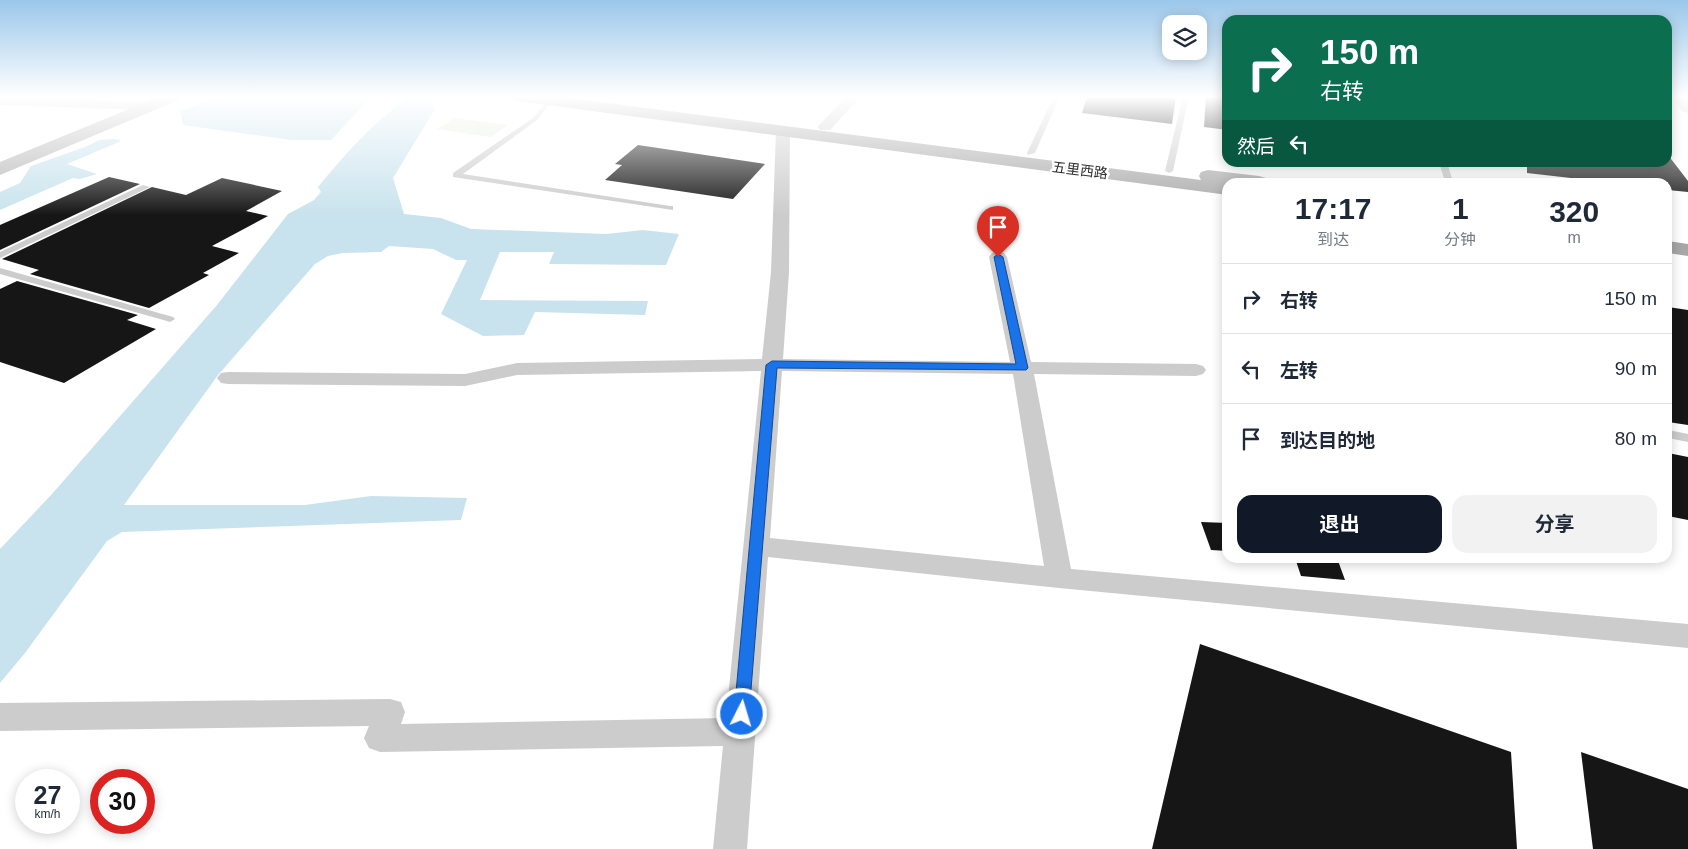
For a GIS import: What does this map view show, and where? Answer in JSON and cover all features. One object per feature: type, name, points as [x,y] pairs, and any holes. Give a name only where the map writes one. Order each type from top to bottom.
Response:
[{"type":"main road","points":[[0,169],[77,136]]},
{"type":"main road","name":"五里西路","points":[[818,136],[1222,188]]},
{"type":"main road","name":"五里西路","points":[[894,136],[1226,178]]},
{"type":"main road","points":[[1672,236],[1688,238]]},
{"type":"main road","points":[[1672,248],[1688,250]]},
{"type":"street","points":[[730,849],[780,272],[783,136]]},
{"type":"street","points":[[998,257],[1022,368],[1059,578]]},
{"type":"street","points":[[228,378],[464,380],[518,369],[772,365],[1196,370]]},
{"type":"street","points":[[756,546],[1059,578],[1688,636]]},
{"type":"street","points":[[0,716],[390,712],[380,738],[740,732]]},
{"type":"lane","points":[[512,136],[456,174],[670,208]]},
{"type":"lane","points":[[1032,153],[1040,136]]},
{"type":"lane","points":[[1169,171],[1177,136]]},
{"type":"lane","points":[[0,255],[146,187]]},
{"type":"lane","points":[[0,271],[170,319]]},
{"type":"lane","points":[[1672,435],[1688,438]]},
{"type":"water","points":[[259,136],[335,136],[331,140],[291,140]]},
{"type":"water","points":[[364,136],[419,136],[393,178],[404,214],[441,218],[471,229],[606,234],[643,230],[679,234],[666,265],[549,264],[554,252],[500,252],[480,300],[648,301],[645,315],[535,312],[524,335],[483,336],[441,314],[467,260],[456,260],[433,249],[389,246],[381,252],[343,253],[328,256],[315,264],[218,375],[124,505],[305,505],[371,496],[467,498],[461,520],[122,532],[107,541],[25,653],[0,683],[0,549],[52,494],[217,305],[288,214],[314,200],[321,192],[318,187]]},
{"type":"water","points":[[99,140],[120,140],[67,164],[97,174],[80,179],[73,178],[0,210],[0,192],[20,183],[31,166],[85,147]]},
{"type":"building","points":[[638,145],[765,164],[733,199],[605,180],[622,165],[615,164]]},
{"type":"building","points":[[1672,160],[1688,181],[1688,192],[1672,190],[1672,178],[1571,178],[1527,173],[1527,167],[1672,167]]},
{"type":"building","points":[[109,177],[140,184],[0,250],[0,225]]},
{"type":"building","points":[[222,178],[282,191],[246,211],[268,216],[212,246],[239,253],[203,273],[209,275],[149,308],[30,274],[39,270],[2,259],[152,187],[186,195]]},
{"type":"building","points":[[17,281],[138,315],[127,320],[156,329],[64,383],[0,362],[0,289]]},
{"type":"building","points":[[1672,308],[1688,310],[1688,425],[1672,423]]},
{"type":"building","points":[[1672,454],[1688,457],[1688,520],[1672,517]]},
{"type":"building","points":[[1201,522],[1222,523],[1222,551],[1211,550]]},
{"type":"building","points":[[1297,563],[1339,563],[1345,580],[1301,576]]},
{"type":"building","points":[[1200,644],[1511,752],[1517,849],[1152,849]]},
{"type":"building","points":[[1581,752],[1688,789],[1688,849],[1593,849]]},
{"type":"route","points":[[742,714],[772,365],[1022,368],[998,257]]}]
